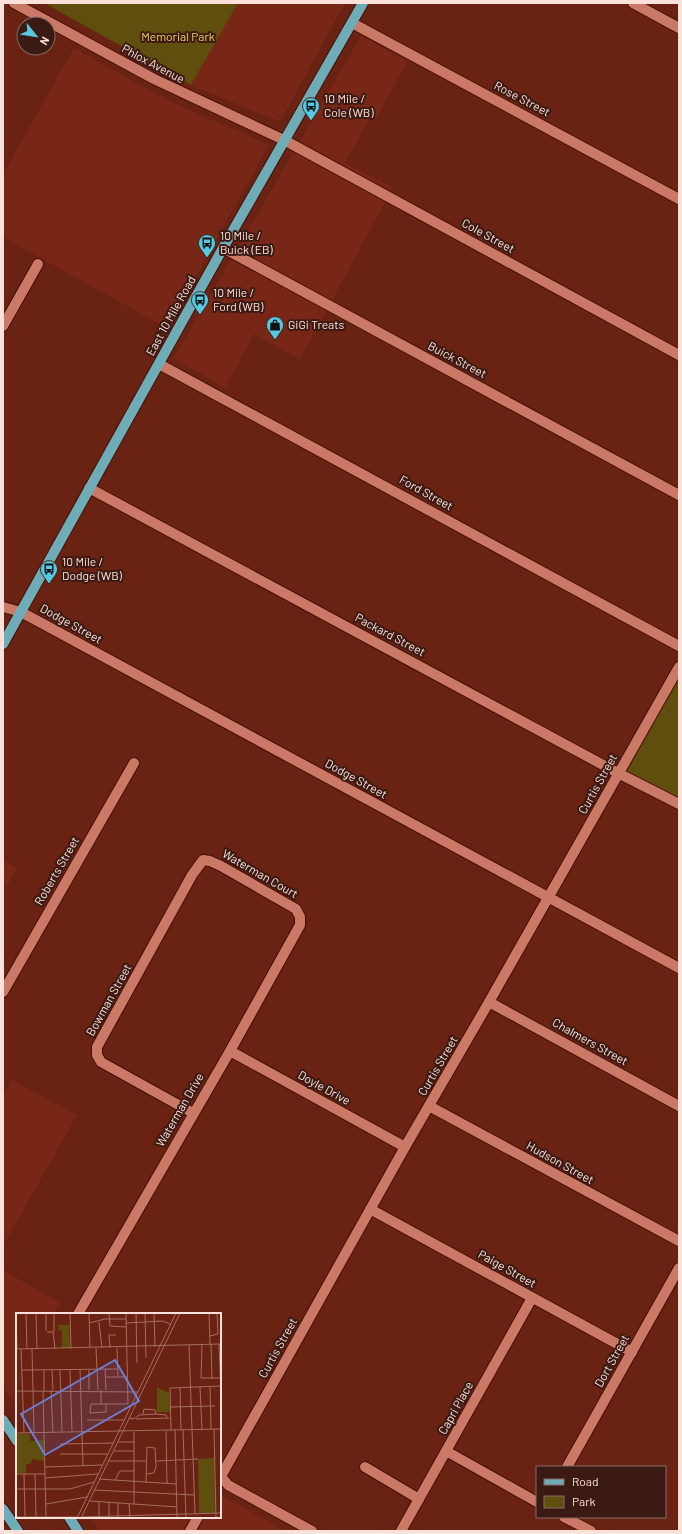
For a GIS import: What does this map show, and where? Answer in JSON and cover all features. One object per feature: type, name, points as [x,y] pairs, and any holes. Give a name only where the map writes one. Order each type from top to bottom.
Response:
[{"type":"main road","name":"East 10 Mile Road","points":[[3,644],[223,248],[363,3]]},
{"type":"main road","points":[[3,1420],[15,1438]]},
{"type":"main road","points":[[3,1432],[15,1438]]},
{"type":"main road","points":[[3,1509],[18,1531]]},
{"type":"main road","points":[[69,1518],[78,1531]]},
{"type":"street","name":"Phlox Avenue","points":[[14,3],[154,79],[284,140]]},
{"type":"street","points":[[633,3],[679,28]]},
{"type":"street","name":"Rose Street","points":[[352,22],[679,199]]},
{"type":"street","name":"Cole Street","points":[[284,140],[679,355]]},
{"type":"street","name":"Buick Street","points":[[223,248],[679,495]]},
{"type":"street","points":[[3,326],[38,264]]},
{"type":"street","name":"Ford Street","points":[[159,364],[679,646]]},
{"type":"street","name":"Packard Street","points":[[89,488],[618,773],[679,804]]},
{"type":"street","name":"Dodge Street","points":[[3,607],[21,612],[679,968]]},
{"type":"street","name":"Curtis Street","points":[[221,1474],[405,1147],[679,667]]},
{"type":"street","name":"Roberts Street","points":[[3,992],[134,763]]},
{"type":"street","name":"Waterman Court","points":[[203,860],[210,861],[221,866],[296,909],[300,917]]},
{"type":"street","name":"Bowman Street","points":[[192,1113],[101,1062],[96,1052],[97,1047],[192,875],[203,860]]},
{"type":"street","name":"Waterman Drive","points":[[79,1313],[192,1113],[230,1051],[296,933],[300,925],[300,917]]},
{"type":"street","name":"Chalmers Street","points":[[489,1002],[679,1106]]},
{"type":"street","name":"Doyle Drive","points":[[230,1051],[405,1147]]},
{"type":"street","name":"Hudson Street","points":[[429,1106],[679,1241]]},
{"type":"street","name":"Paige Street","points":[[370,1210],[632,1352]]},
{"type":"street","name":"Dort Street","points":[[568,1466],[679,1268]]},
{"type":"street","name":"Capri Place","points":[[401,1531],[532,1298]]},
{"type":"street","points":[[446,1451],[536,1501]]},
{"type":"street","points":[[365,1468],[419,1499]]},
{"type":"street","points":[[221,1477],[228,1485],[312,1531]]},
{"type":"street","points":[[190,1531],[197,1518]]},
{"type":"street","points":[[566,1518],[591,1531]]},
{"type":"shaded area","points":[[238,3],[345,3],[280,122],[191,85]]},
{"type":"shaded area","points":[[361,36],[408,61],[376,118],[371,116],[345,163],[393,188],[300,359],[254,334],[225,388],[174,358]]},
{"type":"shaded area","points":[[74,48],[169,101],[269,145],[167,328],[3,237],[3,174]]},
{"type":"shaded area","points":[[3,860],[17,868],[7,887],[4,885],[3,887]]},
{"type":"shaded area","points":[[12,1080],[77,1115],[3,1246],[3,1095]]},
{"type":"shaded area","points":[[3,1270],[60,1303],[54,1313],[16,1313],[16,1406],[3,1387]]},
{"type":"shaded area","points":[[221,1496],[286,1531],[100,1531],[92,1518],[221,1518]]},
{"type":"green space","name":"Memorial Park","points":[[44,3],[238,3],[191,85]]},
{"type":"green space","points":[[679,678],[679,798],[678,800],[627,771]]},
{"type":"place","name":"10 Mile / Cole (WB)","points":[[311,121]]},
{"type":"place","name":"10 Mile / Buick (EB)","points":[[207,258]]},
{"type":"place","name":"10 Mile / Ford (WB)","points":[[200,315]]},
{"type":"place","name":"GiGi Treats","points":[[275,340]]},
{"type":"place","name":"10 Mile / Dodge (WB)","points":[[49,584]]}]
